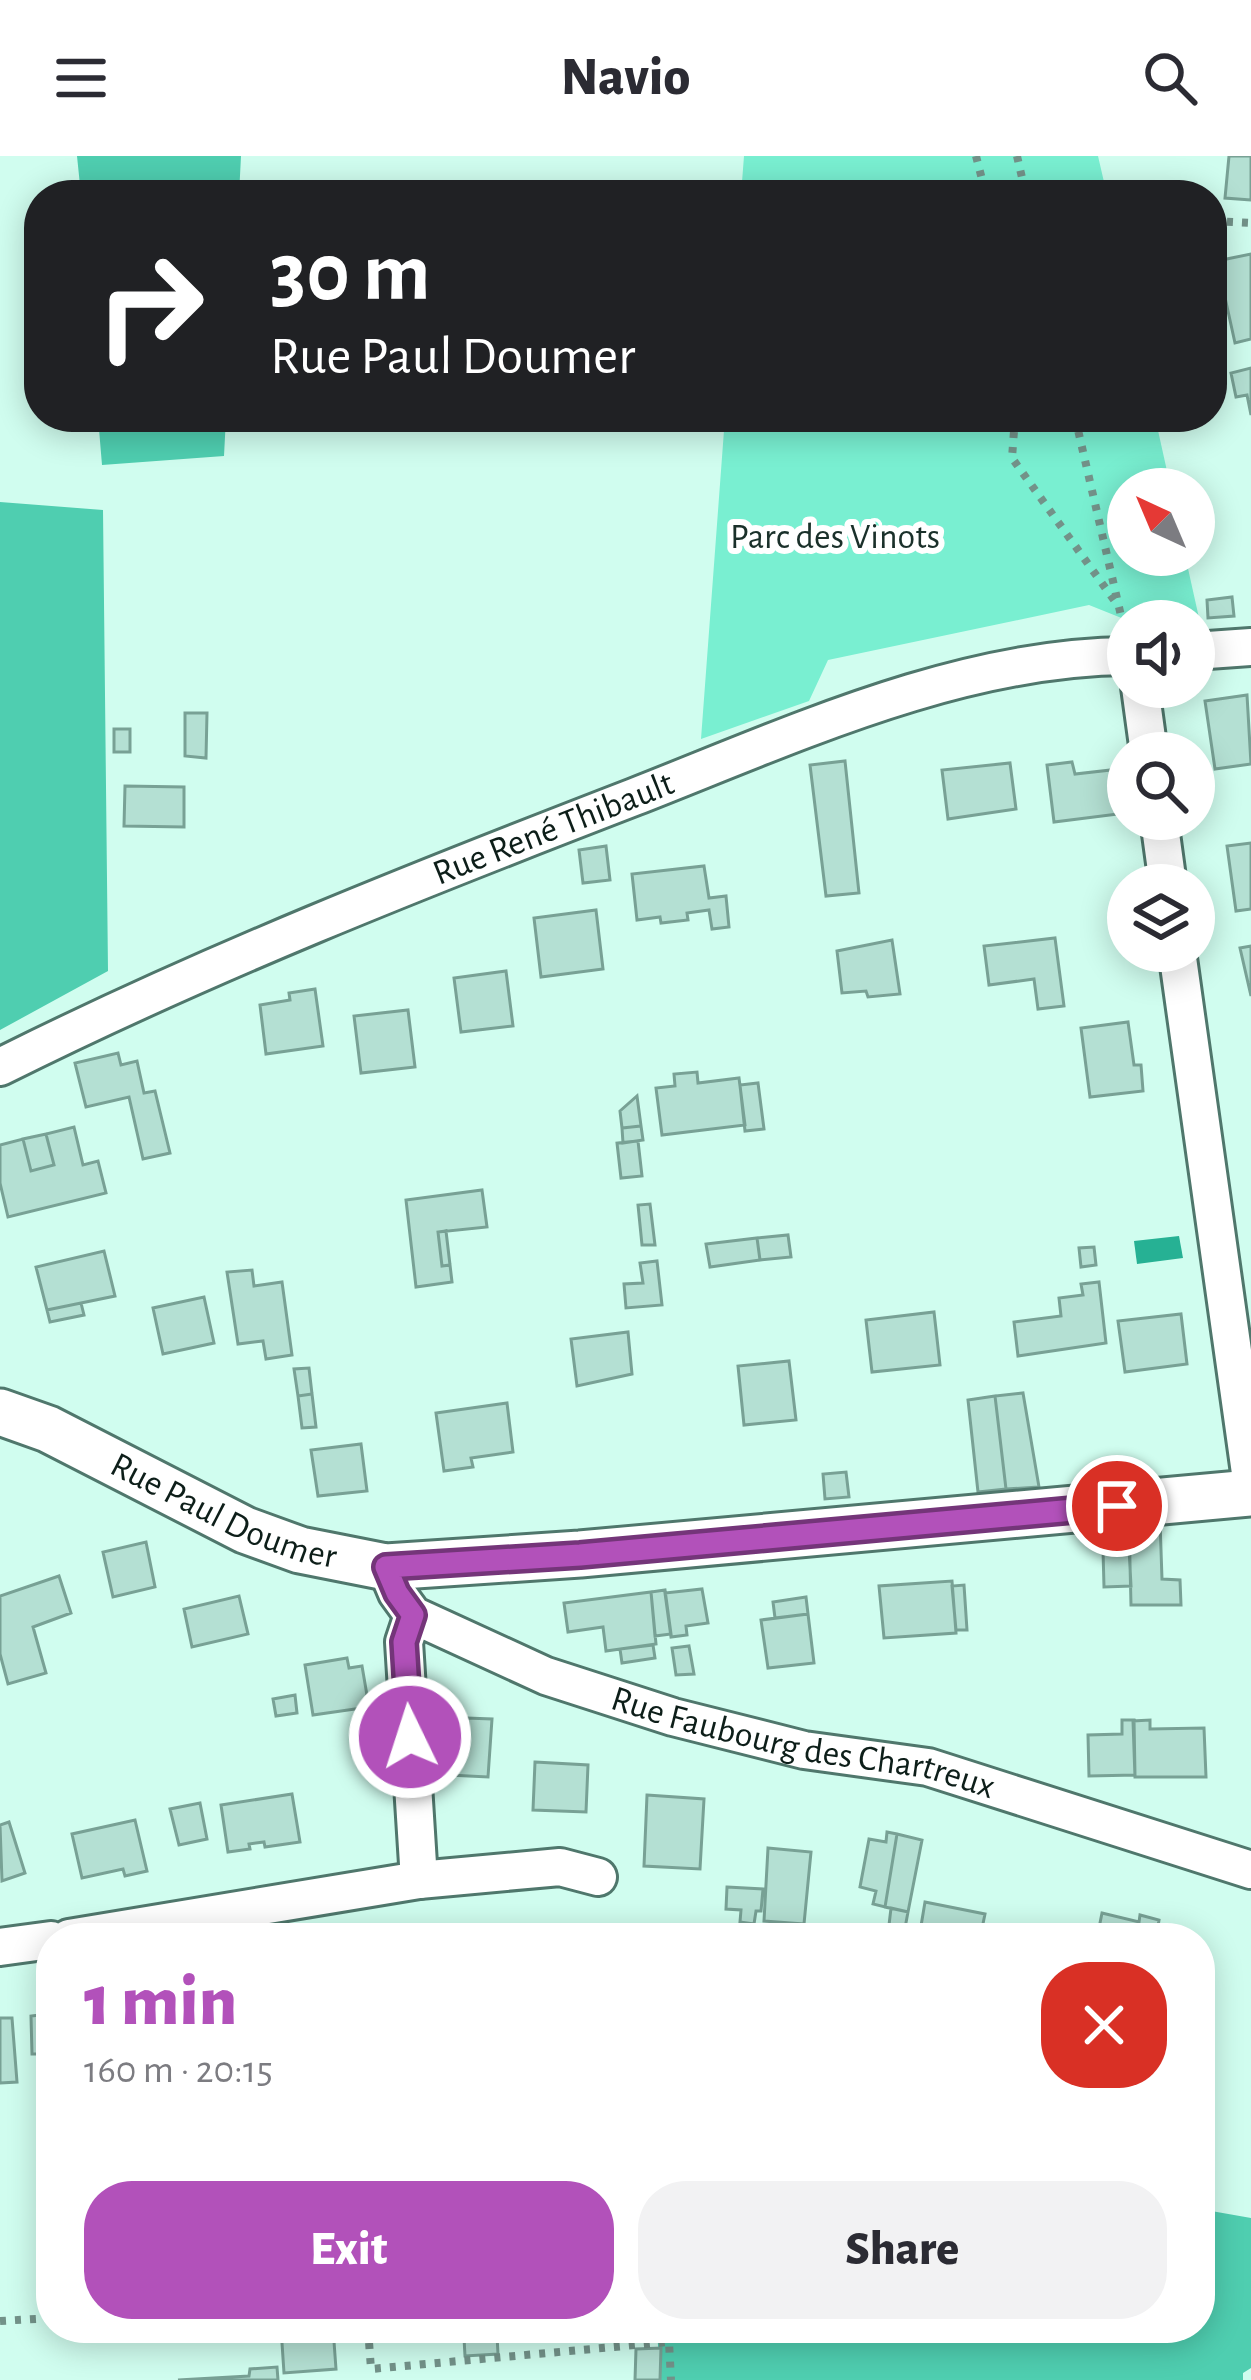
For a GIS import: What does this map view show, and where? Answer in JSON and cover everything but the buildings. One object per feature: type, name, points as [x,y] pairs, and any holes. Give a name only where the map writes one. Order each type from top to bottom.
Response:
[{"type":"street","points":[[1215,650],[1251,647]]},
{"type":"street","name":"Rue René Thibault","points":[[0,1067],[102,1016],[380,895],[784,739],[930,688],[1077,656],[1107,656]]},
{"type":"street","points":[[1180,972],[1251,1480]]},
{"type":"street","name":"Rue Paul Doumer","points":[[0,1412],[48,1429],[245,1530],[300,1550],[386,1567],[580,1555],[1251,1493]]},
{"type":"street","points":[[386,1567],[413,1615],[404,1642],[419,1880]]},
{"type":"street","name":"Rue Faubourg des Chartreux","points":[[413,1615],[547,1676],[673,1717],[804,1750],[928,1767],[1251,1870]]},
{"type":"street","points":[[160,1923],[419,1880],[560,1867],[598,1877]]},
{"type":"street","points":[[0,1947],[36,1942]]},
{"type":"path","points":[[1015,432],[1012,458],[1115,601],[1078,432]]},
{"type":"path","points":[[0,2321],[36,2319]]},
{"type":"path","points":[[369,2343],[371,2369],[658,2343]]},
{"type":"path","points":[[669,2343],[671,2380]]},
{"type":"green space","points":[[744,156],[1098,156],[1104,180],[742,180]]},
{"type":"green space","name":"Parc des Vinots","points":[[724,432],[1158,432],[1166,468],[1107,468],[1107,576],[1190,576],[1195,600],[1107,600],[1107,612],[1089,605],[828,660],[809,701],[701,739]]},
{"type":"shaded area","points":[[77,156],[241,156],[240,180],[79,180]]},
{"type":"shaded area","points":[[99,432],[225,432],[224,456],[102,465]]},
{"type":"shaded area","points":[[0,502],[103,510],[108,971],[0,1030]]},
{"type":"shaded area","points":[[1179,1236],[1183,1258],[1137,1264],[1134,1241]]},
{"type":"shaded area","points":[[1215,2212],[1251,2218],[1251,2368],[1243,2373],[1243,2380],[660,2380],[658,2343],[1215,2343]]},
{"type":"route","points":[[410,1737],[404,1642],[413,1615],[386,1567],[580,1555],[1117,1506]]}]
